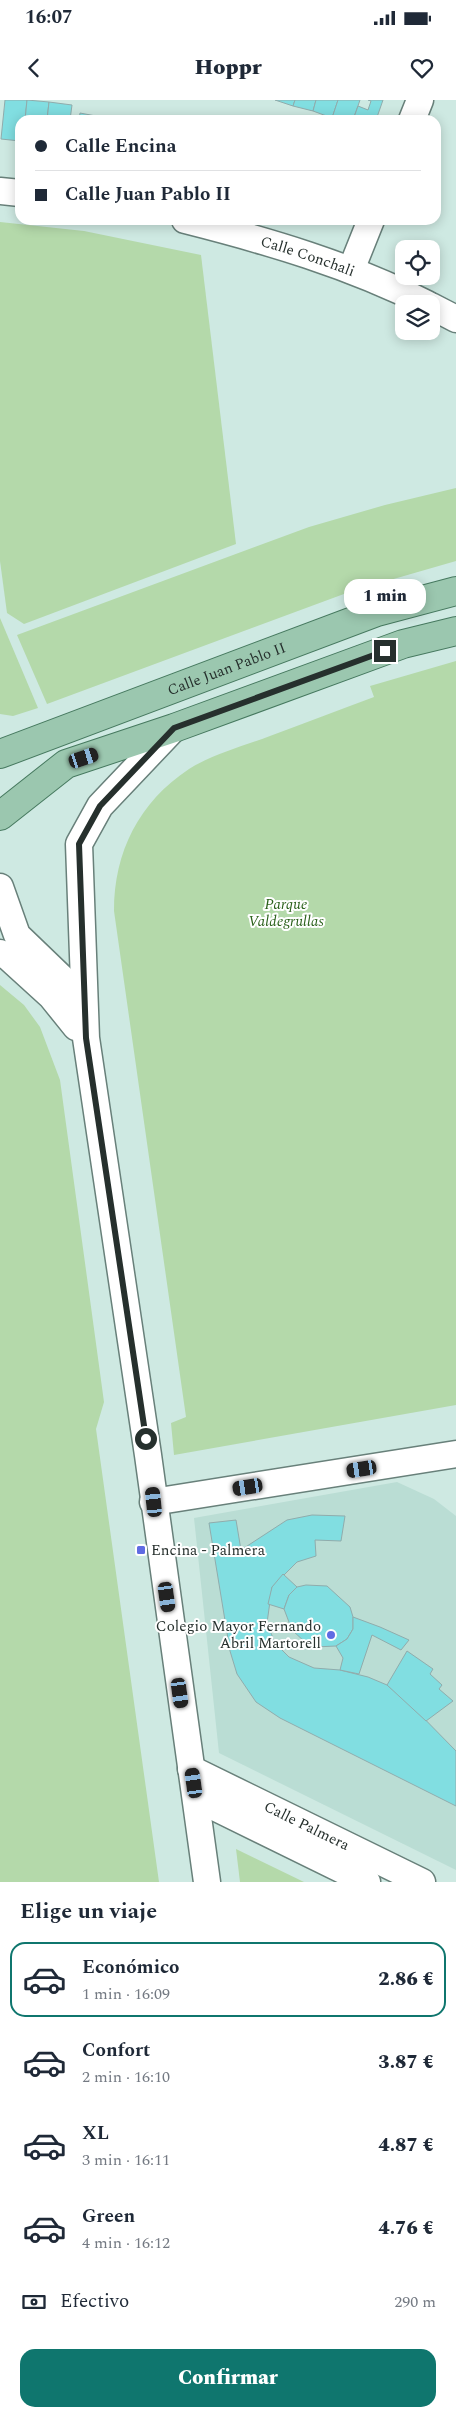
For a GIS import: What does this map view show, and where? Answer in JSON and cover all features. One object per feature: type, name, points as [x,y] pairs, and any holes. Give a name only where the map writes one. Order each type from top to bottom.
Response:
[{"type":"main road","name":"Calle Juan Pablo II","points":[[0,754],[377,612],[456,591]]},
{"type":"main road","points":[[0,816],[66,764],[174,728],[403,644],[456,631]]},
{"type":"street","points":[[414,115],[420,100]]},
{"type":"street","points":[[0,191],[15,192]]},
{"type":"street","name":"Calle Conchali","points":[[204,225],[274,243],[351,270],[407,295]]},
{"type":"street","points":[[351,270],[369,225]]},
{"type":"street","points":[[440,310],[456,318]]},
{"type":"street","points":[[174,728],[100,806],[79,844],[86,1038],[207,1882]]},
{"type":"street","points":[[0,888],[18,935],[68,985],[86,1038]]},
{"type":"street","points":[[0,953],[8,957],[51,996],[86,1038]]},
{"type":"street","points":[[154,1502],[456,1454]]},
{"type":"street","name":"Calle Palmera","points":[[191,1769],[422,1882]]},
{"type":"street","name":"Calle Palmera","points":[[196,1798],[367,1882]]},
{"type":"shaded area","name":"Colegio Mayor Fernando Abril Martorell","points":[[397,1482],[434,1499],[456,1516],[456,1870],[219,1753],[194,1518]]},
{"type":"green space","points":[[0,222],[84,231],[201,255],[236,544],[24,624],[7,613],[0,561]]},
{"type":"green space","points":[[456,488],[456,561],[352,591],[47,704],[17,635],[309,527],[385,505]]},
{"type":"green space","points":[[0,618],[38,708],[13,716],[0,714]]},
{"type":"green space","name":"Parque Valdegrullas","points":[[456,661],[456,1405],[174,1455],[171,1423],[186,1417],[114,911],[115,889],[125,849],[143,813],[171,782],[189,769],[208,759],[374,697],[370,686]]},
{"type":"green space","points":[[0,985],[24,1005],[40,1027],[60,1080],[104,1402],[96,1429],[159,1882],[0,1882]]},
{"type":"green space","points":[[236,1849],[304,1882],[240,1882]]},
{"type":"building","points":[[5,100],[27,100],[26,115],[15,115],[15,140],[1,139]]},
{"type":"building","points":[[27,100],[49,102],[48,115],[26,115]]},
{"type":"building","points":[[275,100],[295,100],[293,106]]},
{"type":"building","points":[[295,100],[316,100],[313,111],[293,106]]},
{"type":"building","points":[[316,100],[338,100],[333,115],[324,115],[313,111]]},
{"type":"building","points":[[338,100],[360,100],[355,115],[333,115]]},
{"type":"building","points":[[368,100],[383,100],[378,115],[355,115],[358,106],[368,110],[371,101]]},
{"type":"building","points":[[49,102],[72,105],[71,115],[48,115]]},
{"type":"building","points":[[312,1515],[345,1516],[341,1541],[315,1540],[316,1556],[297,1562],[272,1587],[267,1623],[275,1643],[289,1657],[314,1668],[340,1670],[368,1677],[387,1685],[407,1701],[456,1751],[456,1806],[280,1718],[256,1702],[237,1674],[230,1651],[209,1523],[236,1520],[241,1550],[287,1520]]},
{"type":"building","points":[[283,1574],[297,1587],[289,1595],[284,1609],[268,1604],[272,1587]]},
{"type":"building","points":[[306,1585],[327,1586],[350,1607],[353,1617],[353,1629],[347,1639],[336,1646],[315,1647],[306,1643],[292,1630],[284,1609],[289,1595],[297,1587]]},
{"type":"building","points":[[353,1617],[409,1640],[401,1650],[372,1635],[359,1674],[340,1670],[343,1658],[336,1646],[347,1639],[353,1629]]},
{"type":"building","points":[[407,1651],[433,1669],[430,1674],[442,1685],[439,1689],[453,1701],[426,1721],[387,1685]]},
{"type":"place","name":"Encina - Palmera","points":[[141,1550]]},
{"type":"place","name":"Colegio Mayor Fernando Abril Martorell","points":[[331,1635]]},
{"type":"route","points":[[146,1439],[86,1038],[79,844],[100,806],[174,728],[385,651]]}]
